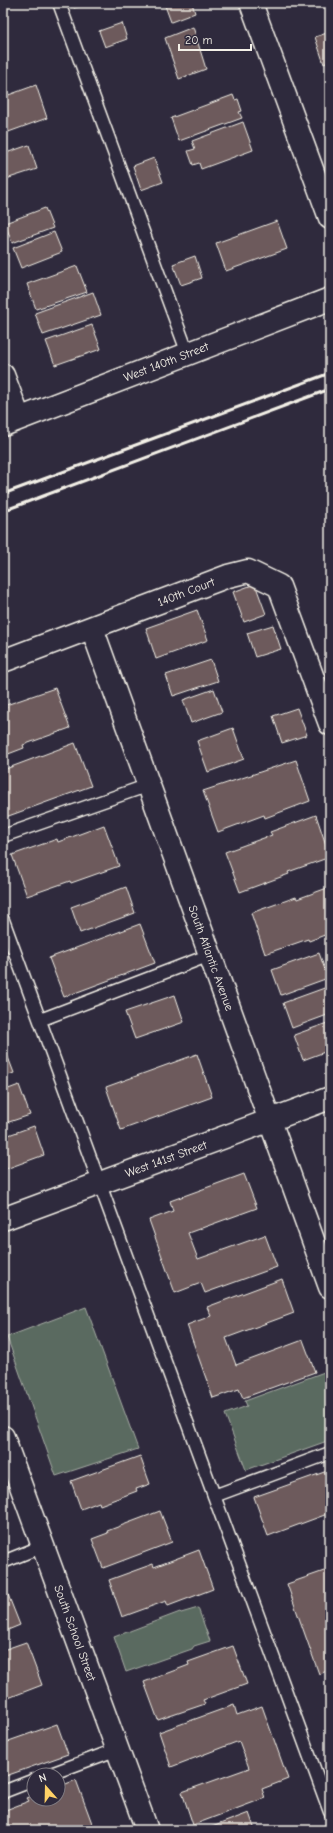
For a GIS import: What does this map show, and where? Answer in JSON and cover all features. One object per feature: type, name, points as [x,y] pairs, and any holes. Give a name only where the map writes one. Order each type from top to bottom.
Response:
[{"type":"street","points":[[251,3],[330,218]]},
{"type":"street","name":"West 140th Street","points":[[11,422],[330,299]]},
{"type":"street","points":[[3,375],[11,422]]},
{"type":"street","name":"140th Court","points":[[3,661],[228,576],[248,571],[279,586],[330,724]]},
{"type":"street","name":"South Atlantic Avenue","points":[[92,628],[330,1287]]},
{"type":"street","name":"West 141st Street","points":[[3,1219],[330,1098]]},
{"type":"street","name":"South School Street","points":[[3,1437],[147,1830]]},
{"type":"lane","points":[[59,3],[188,354]]},
{"type":"lane","points":[[3,836],[149,785]]},
{"type":"lane","points":[[3,920],[330,1812]]},
{"type":"lane","points":[[40,1020],[210,955]]},
{"type":"lane","points":[[214,1496],[330,1453]]},
{"type":"lane","points":[[3,1562],[43,1546]]},
{"type":"lane","points":[[66,1768],[118,1749]]},
{"type":"lane","points":[[3,1792],[26,1783]]},
{"type":"green space","points":[[86,1307],[138,1449],[56,1476],[7,1337]]},
{"type":"green space","points":[[327,1371],[330,1381],[330,1440],[246,1470],[225,1414],[247,1406],[245,1401]]},
{"type":"green space","points":[[198,1608],[210,1641],[194,1646],[192,1649],[126,1672],[114,1637],[180,1612]]},
{"type":"building","points":[[72,3],[90,3],[74,8]]},
{"type":"building","points":[[164,3],[192,3],[195,13],[171,22]]},
{"type":"building","points":[[122,23],[127,39],[105,47],[99,31]]},
{"type":"building","points":[[193,27],[206,69],[179,79],[165,38]]},
{"type":"building","points":[[330,32],[330,61],[324,64],[315,37]]},
{"type":"building","points":[[36,85],[47,118],[3,134],[3,97]]},
{"type":"building","points":[[233,95],[235,100],[238,99],[242,111],[239,112],[242,118],[179,141],[171,118]]},
{"type":"building","points":[[243,122],[253,150],[201,169],[199,163],[193,165],[188,151],[195,149],[192,141]]},
{"type":"building","points":[[29,145],[37,169],[3,180],[3,154]]},
{"type":"building","points":[[154,158],[163,182],[141,190],[133,166]]},
{"type":"building","points":[[45,208],[53,228],[12,243],[5,223]]},
{"type":"building","points":[[277,221],[287,249],[226,271],[216,243]]},
{"type":"building","points":[[54,232],[62,252],[21,268],[13,248]]},
{"type":"building","points":[[195,256],[202,278],[181,285],[173,264]]},
{"type":"building","points":[[77,266],[87,292],[36,309],[27,284]]},
{"type":"building","points":[[93,292],[101,315],[43,335],[35,313]]},
{"type":"building","points":[[92,325],[101,349],[55,365],[46,341]]},
{"type":"building","points":[[255,584],[266,614],[244,622],[233,592]]},
{"type":"building","points":[[197,610],[208,640],[156,659],[146,628]]},
{"type":"building","points":[[273,625],[281,649],[255,657],[247,633]]},
{"type":"building","points":[[211,660],[218,681],[173,696],[166,675]]},
{"type":"building","points":[[55,688],[70,728],[23,745],[24,748],[3,756],[3,709],[7,708],[6,705]]},
{"type":"building","points":[[214,689],[222,712],[191,723],[183,700]]},
{"type":"building","points":[[297,708],[307,735],[282,743],[273,716]]},
{"type":"building","points":[[233,728],[244,759],[208,772],[197,741]]},
{"type":"building","points":[[75,743],[91,786],[3,818],[3,770]]},
{"type":"building","points":[[296,760],[310,801],[265,818],[264,815],[218,832],[203,791]]},
{"type":"building","points":[[316,815],[330,857],[288,872],[289,874],[240,892],[225,852],[272,835],[270,832]]},
{"type":"building","points":[[104,825],[119,866],[71,883],[70,881],[27,896],[12,855],[57,839],[58,842]]},
{"type":"building","points":[[126,887],[135,913],[80,933],[71,907]]},
{"type":"building","points":[[330,887],[330,933],[265,954],[251,913]]},
{"type":"building","points":[[140,924],[155,963],[64,997],[49,958]]},
{"type":"building","points":[[319,953],[328,978],[281,995],[272,970]]},
{"type":"building","points":[[330,986],[330,1014],[292,1028],[283,1003]]},
{"type":"building","points":[[175,995],[184,1022],[135,1039],[125,1012]]},
{"type":"building","points":[[330,1022],[330,1050],[303,1060],[294,1035]]},
{"type":"building","points":[[3,1044],[14,1073],[3,1077]]},
{"type":"building","points":[[197,1054],[212,1097],[121,1130],[106,1087]]},
{"type":"building","points":[[19,1085],[30,1115],[3,1124],[3,1091]]},
{"type":"building","points":[[34,1126],[44,1155],[3,1170],[3,1137]]},
{"type":"building","points":[[244,1174],[257,1208],[188,1233],[198,1259],[265,1235],[277,1267],[205,1293],[201,1283],[175,1293],[149,1220],[173,1211],[170,1201]]},
{"type":"building","points":[[282,1279],[294,1313],[226,1338],[236,1365],[303,1340],[315,1372],[243,1398],[239,1389],[213,1398],[187,1325],[211,1316],[207,1307]]},
{"type":"building","points":[[140,1456],[150,1484],[136,1489],[137,1491],[100,1505],[99,1502],[81,1509],[71,1481]]},
{"type":"building","points":[[330,1470],[330,1513],[268,1536],[254,1497]]},
{"type":"building","points":[[160,1511],[172,1542],[103,1568],[92,1539],[108,1533],[107,1531]]},
{"type":"building","points":[[199,1550],[213,1589],[168,1606],[166,1601],[122,1617],[109,1580],[153,1564],[154,1567]]},
{"type":"building","points":[[327,1570],[330,1577],[330,1670],[319,1674],[287,1584]]},
{"type":"building","points":[[5,1587],[20,1625],[3,1632],[3,1588]]},
{"type":"building","points":[[26,1642],[42,1685],[3,1700],[3,1650]]},
{"type":"building","points":[[233,1646],[247,1684],[203,1700],[205,1704],[158,1720],[144,1682],[189,1665],[188,1662]]},
{"type":"building","points":[[234,1705],[237,1715],[262,1706],[288,1779],[262,1789],[265,1798],[193,1825],[182,1792],[249,1768],[239,1741],[171,1767],[159,1732]]},
{"type":"building","points":[[57,1724],[68,1754],[31,1767],[26,1767],[26,1769],[3,1777],[3,1743]]},
{"type":"building","points":[[76,1780],[93,1826],[81,1830],[3,1830],[3,1811],[26,1802],[26,1807],[66,1807],[66,1784]]},
{"type":"building","points":[[249,1813],[255,1830],[204,1830]]},
{"type":"railway","points":[[3,494],[330,373]]},
{"type":"railway","points":[[3,511],[330,389]]}]
